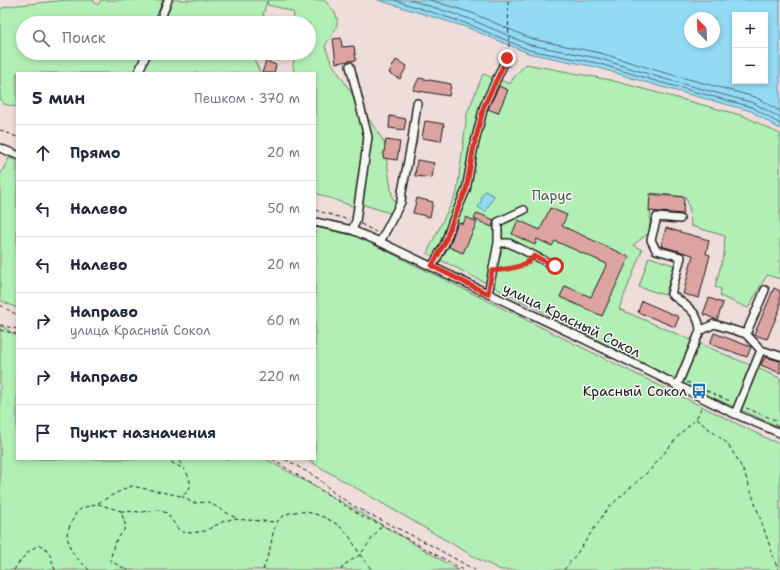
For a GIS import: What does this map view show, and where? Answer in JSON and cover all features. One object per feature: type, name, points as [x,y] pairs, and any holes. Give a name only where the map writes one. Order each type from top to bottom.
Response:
[{"type":"street","points":[[162,16],[168,0]]},
{"type":"street","points":[[432,266],[445,242],[466,190],[474,146],[484,106],[508,55]]},
{"type":"street","points":[[138,72],[144,60]]},
{"type":"street","points":[[350,66],[368,137],[356,221],[352,230]]},
{"type":"street","points":[[380,242],[402,202],[402,192],[412,140],[417,103]]},
{"type":"street","points":[[0,148],[16,155]]},
{"type":"street","points":[[488,294],[498,243],[498,222],[524,210]]},
{"type":"street","points":[[677,386],[700,331],[700,322],[696,314],[671,294],[681,257],[656,250],[651,240],[657,217],[680,219]]},
{"type":"street","name":"улица Красный Сокол","points":[[316,222],[352,230],[380,242],[592,343],[735,414],[780,433]]},
{"type":"street","points":[[498,243],[509,244],[555,266]]},
{"type":"street","points":[[746,334],[765,290]]},
{"type":"street","points":[[700,331],[714,324],[746,334],[761,350],[780,356]]},
{"type":"street","points":[[735,414],[761,350]]},
{"type":"path","points":[[508,1],[508,55]]},
{"type":"path","points":[[0,130],[16,137]]},
{"type":"path","points":[[492,271],[530,263],[534,256]]},
{"type":"path","points":[[0,304],[16,314]]},
{"type":"path","points":[[0,325],[16,328]]},
{"type":"path","points":[[0,330],[16,334]]},
{"type":"path","points":[[564,570],[608,508],[651,469],[681,433],[696,419],[705,399]]},
{"type":"path","points":[[696,419],[727,443],[738,460],[746,477],[778,570]]},
{"type":"path","points":[[167,460],[185,470]]},
{"type":"path","points":[[179,460],[190,481],[189,490],[181,496]]},
{"type":"path","points":[[274,460],[362,517],[382,525],[464,570]]},
{"type":"path","points":[[287,460],[318,479],[334,493],[357,508],[425,542],[475,570]]},
{"type":"path","points":[[89,570],[71,550],[68,540],[70,525],[76,513],[82,508],[96,504],[124,488],[132,486],[181,496],[193,503],[208,502],[237,519]]},
{"type":"path","points":[[96,504],[121,511],[142,512],[158,510],[167,513],[178,529],[183,532],[191,533],[205,531],[224,521],[232,519],[277,522]]},
{"type":"path","points":[[121,511],[126,526],[114,544],[110,561],[128,570]]},
{"type":"path","points":[[263,570],[269,554],[277,522],[285,513],[294,512],[306,512],[320,515],[340,528],[346,533],[372,570]]},
{"type":"path","points":[[341,570],[344,566],[360,555],[382,525]]},
{"type":"path","points":[[14,570],[33,548],[41,545],[49,553],[55,570]]},
{"type":"green space","points":[[67,0],[94,0],[94,2],[98,5],[101,0],[324,0],[331,7],[337,18],[336,27],[325,46],[331,62],[384,142],[392,196],[397,205],[393,214],[358,203],[352,206],[316,193],[316,72],[294,72],[293,64],[294,60],[316,60],[316,16],[294,16],[294,13],[285,9],[268,5],[267,1],[263,15],[264,16],[16,16],[16,60],[254,60],[260,72],[16,72],[16,107],[4,104],[0,98],[0,9],[9,6]]},
{"type":"green space","name":"Парус","points":[[526,64],[610,80],[744,116],[780,134],[780,279],[767,275],[748,308],[720,296],[721,289],[715,287],[724,254],[725,236],[691,226],[690,211],[686,197],[652,193],[649,233],[633,245],[642,250],[619,309],[780,378],[780,427],[700,392],[427,253],[457,192],[467,114],[483,74],[510,84],[514,77]]},
{"type":"green space","points":[[9,158],[16,160],[16,308],[0,300],[0,175]]},
{"type":"green space","points":[[316,227],[356,236],[780,444],[780,570],[501,570],[480,560],[308,460],[316,460]]},
{"type":"green space","points":[[649,257],[674,265],[665,295],[639,287]]},
{"type":"green space","points":[[0,325],[16,335],[16,460],[268,460],[458,570],[0,570]]},
{"type":"water","points":[[378,0],[780,0],[780,129],[751,111],[658,86],[596,67],[528,53],[466,27]]},
{"type":"water","points":[[485,191],[494,196],[485,212],[478,207],[482,200],[481,197]]},
{"type":"building","points":[[341,38],[342,47],[354,46],[356,60],[336,63],[333,39]]},
{"type":"building","points":[[396,60],[407,66],[400,79],[389,73]]},
{"type":"building","points":[[266,61],[276,65],[274,72],[262,72]]},
{"type":"building","points":[[419,78],[451,84],[449,96],[413,90]]},
{"type":"building","points":[[499,86],[508,90],[498,113],[488,109]]},
{"type":"building","points":[[390,116],[406,119],[404,130],[389,128]]},
{"type":"building","points":[[425,121],[444,124],[441,141],[422,138]]},
{"type":"building","points":[[386,140],[400,142],[397,160],[383,158]]},
{"type":"building","points":[[417,160],[434,163],[432,178],[415,176]]},
{"type":"building","points":[[650,194],[684,197],[683,214],[649,211]]},
{"type":"building","points":[[417,198],[433,202],[430,217],[413,213]]},
{"type":"building","points":[[550,208],[567,215],[562,226],[629,257],[602,316],[560,297],[565,286],[591,297],[607,264],[555,241],[552,246],[537,239],[535,245],[512,234],[518,220],[540,230]]},
{"type":"building","points":[[477,213],[494,220],[492,227],[474,219]]},
{"type":"building","points":[[466,217],[477,222],[463,253],[449,247],[458,222],[463,224]]},
{"type":"building","points":[[666,228],[709,240],[706,254],[710,255],[699,298],[683,294],[693,255],[661,246]]},
{"type":"building","points":[[774,288],[780,291],[780,308],[767,339],[754,335]]},
{"type":"building","points":[[709,298],[723,303],[717,320],[703,314]]},
{"type":"building","points":[[642,301],[679,317],[675,327],[638,312]]},
{"type":"building","points":[[714,333],[751,347],[747,357],[710,344]]},
{"type":"building","points":[[765,357],[780,361],[780,373],[761,365]]},
{"type":"place","name":"Красный Сокол","points":[[699,391]]},
{"type":"route","points":[[507,58],[484,106],[474,146],[466,190],[445,242],[432,266],[488,294],[492,271],[530,263],[534,256],[555,266]]}]
